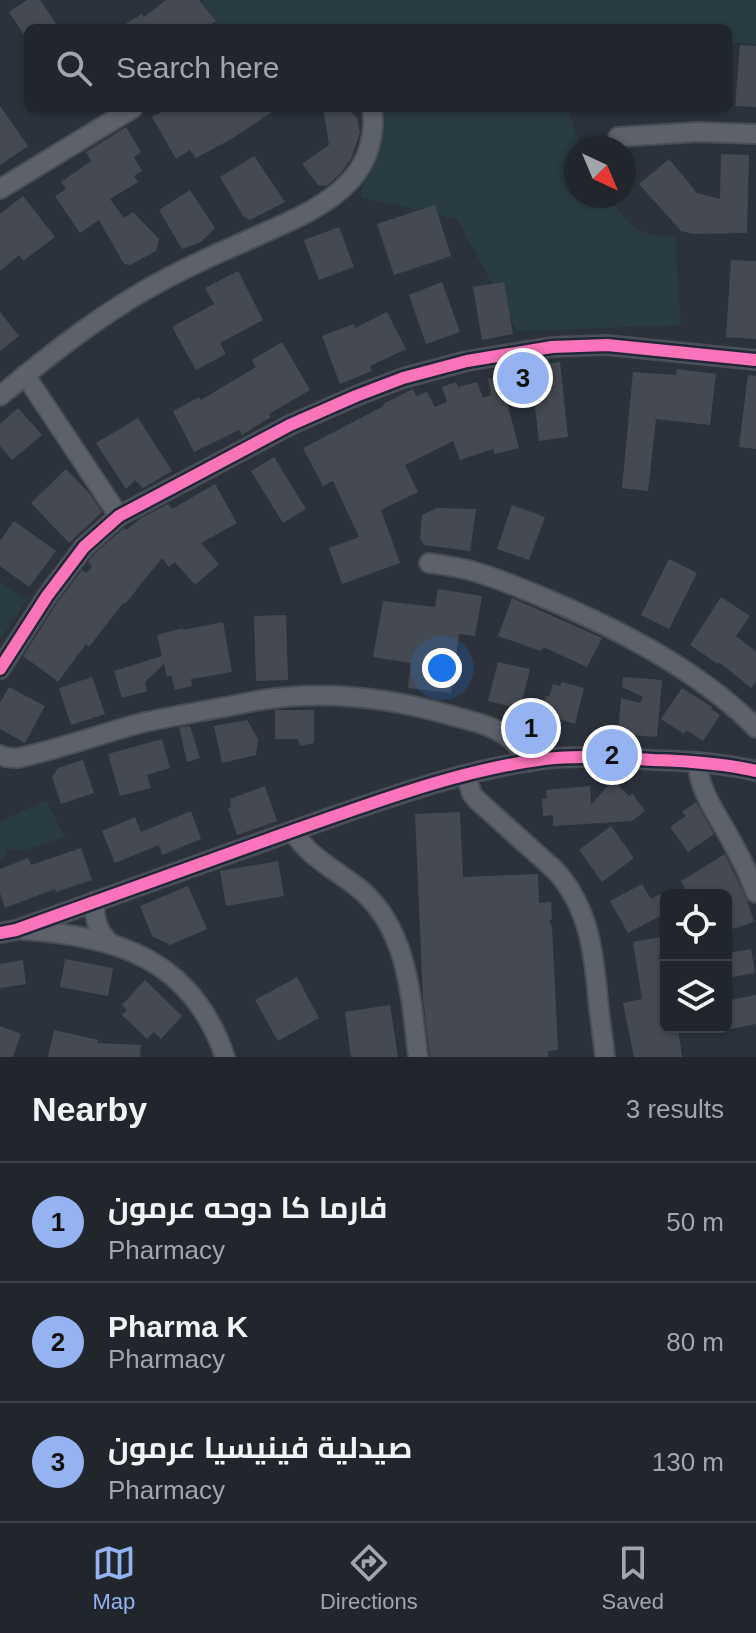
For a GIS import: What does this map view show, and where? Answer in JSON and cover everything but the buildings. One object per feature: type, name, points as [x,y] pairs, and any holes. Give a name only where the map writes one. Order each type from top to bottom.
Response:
[{"type":"street","points":[[0,189],[126,112]]},
{"type":"street","points":[[0,396],[83,330],[140,294],[322,205],[339,192],[363,165],[373,131],[372,112]]},
{"type":"street","points":[[634,136],[697,132],[756,134]]},
{"type":"street","points":[[0,669],[40,605],[84,547],[119,516],[323,409],[403,378],[467,361],[533,349],[590,345],[756,360]]},
{"type":"street","points":[[25,375],[119,516]]},
{"type":"street","points":[[429,563],[498,579],[612,630],[707,686],[756,728]]},
{"type":"street","points":[[0,755],[18,758],[145,722],[261,699],[301,696],[398,702],[469,720],[512,739],[528,762]]},
{"type":"street","points":[[8,931],[388,798],[528,762],[587,757],[698,762],[756,771]]},
{"type":"street","points":[[698,762],[703,789],[744,863],[756,893]]},
{"type":"street","points":[[466,776],[477,800],[556,871],[581,908],[593,952],[605,1057]]},
{"type":"street","points":[[292,831],[304,849],[358,888],[378,907],[393,931],[403,959],[418,1057]]},
{"type":"street","points":[[95,901],[97,926],[111,944]]},
{"type":"street","points":[[8,931],[76,935],[111,944],[157,964],[179,981],[202,1009],[225,1057]]},
{"type":"shaded area","points":[[202,0],[756,0],[756,44],[732,42],[732,24],[218,24]]},
{"type":"shaded area","points":[[374,112],[570,112],[576,136],[564,136],[564,208],[617,208],[643,232],[675,235],[681,325],[518,331],[457,219],[361,197],[377,117]]},
{"type":"shaded area","points":[[0,582],[27,599],[2,637],[0,636]]},
{"type":"shaded area","points":[[46,801],[65,837],[25,850],[6,849],[5,857],[0,859],[0,821]]},
{"type":"cycle path","points":[[0,669],[47,596],[84,547],[119,516],[290,425],[356,396],[403,378],[467,361],[552,347],[607,345],[756,360]]},
{"type":"cycle path","points":[[0,933],[16,930],[387,798],[513,764],[586,757],[692,762],[756,771]]},
{"type":"place","name":"صيدلية فينيسيا عرمون","points":[[523,378]]},
{"type":"place","name":"فارما كا دوحه عرمون","points":[[531,728]]},
{"type":"place","name":"Pharma K","points":[[612,755]]}]
